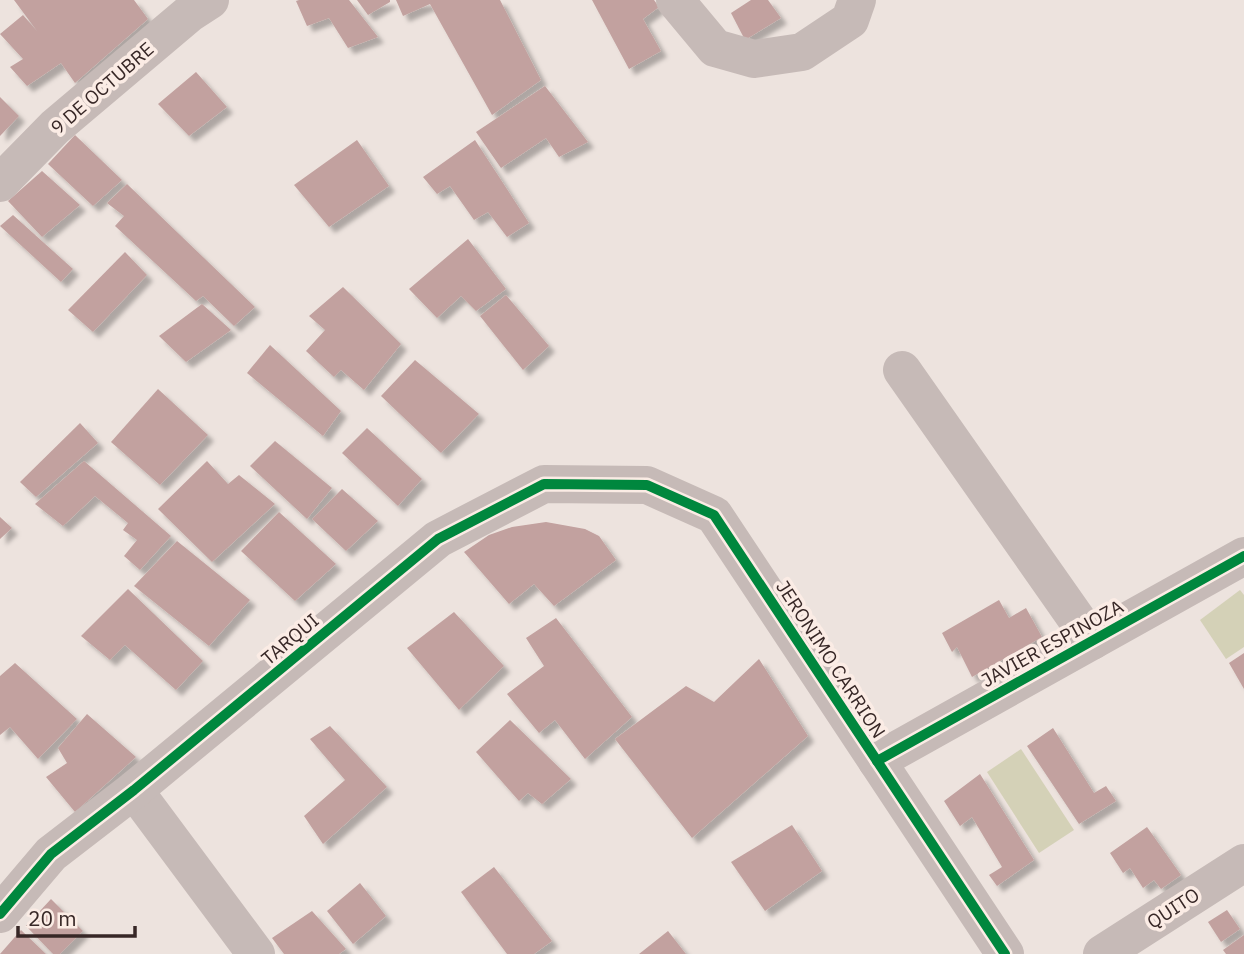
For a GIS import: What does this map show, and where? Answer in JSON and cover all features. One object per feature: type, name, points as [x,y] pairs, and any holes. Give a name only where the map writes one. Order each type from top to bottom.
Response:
[{"type":"street","name":"9 DE OCTUBRE","points":[[0,183],[55,127],[190,13],[210,0]]},
{"type":"street","points":[[675,0],[715,48],[754,59],[802,52],[850,20],[857,0]]},
{"type":"street","points":[[902,370],[1092,641]]},
{"type":"street","name":"TARQUI","points":[[0,915],[51,854],[134,790],[438,539],[544,484],[647,485]]},
{"type":"street","name":"JERONIMO CARRION","points":[[647,485],[714,515],[1004,954]]},
{"type":"street","name":"JAVIER ESPINOZA","points":[[877,761],[1244,557]]},
{"type":"street","points":[[134,790],[256,954]]},
{"type":"street","name":"QUITO","points":[[1102,954],[1244,863]]},
{"type":"shaded area","points":[[1240,590],[1244,595],[1244,647],[1226,659],[1200,620]]},
{"type":"shaded area","points":[[1021,749],[1074,830],[1039,853],[987,772]]},
{"type":"building","points":[[14,0],[134,0],[148,19],[75,83],[61,63],[27,86],[10,67],[23,59],[0,34],[23,15],[37,31]]},
{"type":"building","points":[[349,0],[378,37],[348,48],[329,18],[307,26],[296,1]]},
{"type":"building","points":[[357,0],[390,0],[390,2],[368,15]]},
{"type":"building","points":[[396,0],[500,0],[541,80],[492,115],[430,4],[403,16]]},
{"type":"building","points":[[592,0],[654,0],[659,7],[643,19],[661,51],[629,69]]},
{"type":"building","points":[[751,0],[768,0],[781,18],[745,40],[731,13]]},
{"type":"building","points":[[196,72],[227,107],[189,136],[158,104]]},
{"type":"building","points":[[545,86],[588,142],[559,157],[546,138],[501,168],[476,132]]},
{"type":"building","points":[[0,97],[19,116],[0,136]]},
{"type":"building","points":[[75,135],[122,180],[93,206],[48,164]]},
{"type":"building","points":[[357,140],[389,186],[329,227],[294,185]]},
{"type":"building","points":[[475,140],[529,223],[507,237],[488,212],[474,220],[450,186],[437,194],[423,177]]},
{"type":"building","points":[[42,171],[80,205],[42,237],[8,201]]},
{"type":"building","points":[[127,184],[255,307],[234,326],[203,296],[196,301],[115,226],[124,216],[107,203]]},
{"type":"building","points":[[13,215],[73,269],[61,282],[0,226]]},
{"type":"building","points":[[468,239],[506,289],[476,311],[461,296],[437,318],[409,289]]},
{"type":"building","points":[[125,252],[147,275],[93,332],[68,310]]},
{"type":"building","points":[[343,287],[401,344],[364,390],[341,370],[334,377],[306,351],[325,330],[309,316]]},
{"type":"building","points":[[506,295],[549,346],[523,370],[480,316]]},
{"type":"building","points":[[202,304],[231,330],[186,362],[159,336]]},
{"type":"building","points":[[270,345],[341,411],[323,436],[247,373]]},
{"type":"building","points":[[415,360],[479,414],[441,453],[381,396]]},
{"type":"building","points":[[158,389],[208,435],[160,485],[111,442]]},
{"type":"building","points":[[80,423],[98,443],[36,497],[20,482]]},
{"type":"building","points":[[367,428],[422,479],[398,506],[342,453]]},
{"type":"building","points":[[275,441],[332,488],[307,519],[250,466]]},
{"type":"building","points":[[84,461],[171,536],[140,570],[124,556],[137,540],[123,530],[128,523],[95,496],[63,526],[35,504]]},
{"type":"building","points":[[207,461],[228,484],[239,475],[275,504],[212,562],[158,509]]},
{"type":"building","points":[[342,489],[378,521],[346,551],[312,519]]},
{"type":"building","points":[[279,512],[336,564],[295,601],[241,551]]},
{"type":"building","points":[[0,517],[12,528],[0,539]]},
{"type":"building","points":[[546,522],[585,529],[599,536],[616,560],[554,606],[534,584],[509,604],[464,552],[489,535],[512,527]]},
{"type":"building","points":[[177,541],[250,600],[209,646],[134,586]]},
{"type":"building","points":[[128,589],[203,661],[176,690],[125,645],[110,660],[81,636]]},
{"type":"building","points":[[999,600],[1009,618],[1026,608],[1042,637],[972,677],[957,647],[952,652],[942,633]]},
{"type":"building","points":[[454,612],[504,666],[459,710],[407,648]]},
{"type":"building","points":[[556,618],[632,717],[585,759],[555,720],[539,733],[507,694],[544,666],[526,638]]},
{"type":"building","points":[[1244,653],[1244,689],[1229,663]]},
{"type":"building","points":[[759,659],[808,736],[692,838],[615,739],[686,686],[714,702]]},
{"type":"building","points":[[15,663],[77,719],[38,759],[10,727],[0,735],[0,676]]},
{"type":"building","points":[[87,714],[136,757],[75,812],[46,777],[67,763],[58,748]]},
{"type":"building","points":[[510,720],[571,779],[542,804],[528,793],[519,801],[476,752]]},
{"type":"building","points":[[330,726],[387,787],[323,844],[304,816],[345,780],[310,739]]},
{"type":"building","points":[[1053,728],[1094,793],[1106,786],[1116,801],[1079,824],[1027,746]]},
{"type":"building","points":[[980,774],[1034,860],[997,886],[989,875],[1002,867],[972,817],[960,826],[944,801]]},
{"type":"building","points":[[792,825],[822,871],[765,911],[731,862]]},
{"type":"building","points":[[1147,827],[1181,875],[1161,889],[1154,880],[1143,888],[1130,868],[1123,873],[1110,853]]},
{"type":"building","points":[[494,867],[552,941],[534,954],[507,954],[461,892]]},
{"type":"building","points":[[360,883],[386,916],[353,944],[327,911]]},
{"type":"building","points":[[51,899],[83,931],[60,954],[53,954],[26,926]]},
{"type":"building","points":[[1227,910],[1240,929],[1221,942],[1208,922]]},
{"type":"building","points":[[312,911],[346,949],[339,954],[284,954],[272,938]]},
{"type":"building","points":[[21,930],[46,954],[0,954]]},
{"type":"building","points":[[668,931],[686,954],[639,954]]},
{"type":"building","points":[[1244,935],[1244,954],[1226,954],[1223,950]]},
{"type":"cycle path","points":[[0,914],[51,854],[134,790],[438,539],[544,484],[647,485],[714,515],[1005,954]]},
{"type":"cycle path","points":[[877,761],[1244,556]]}]
